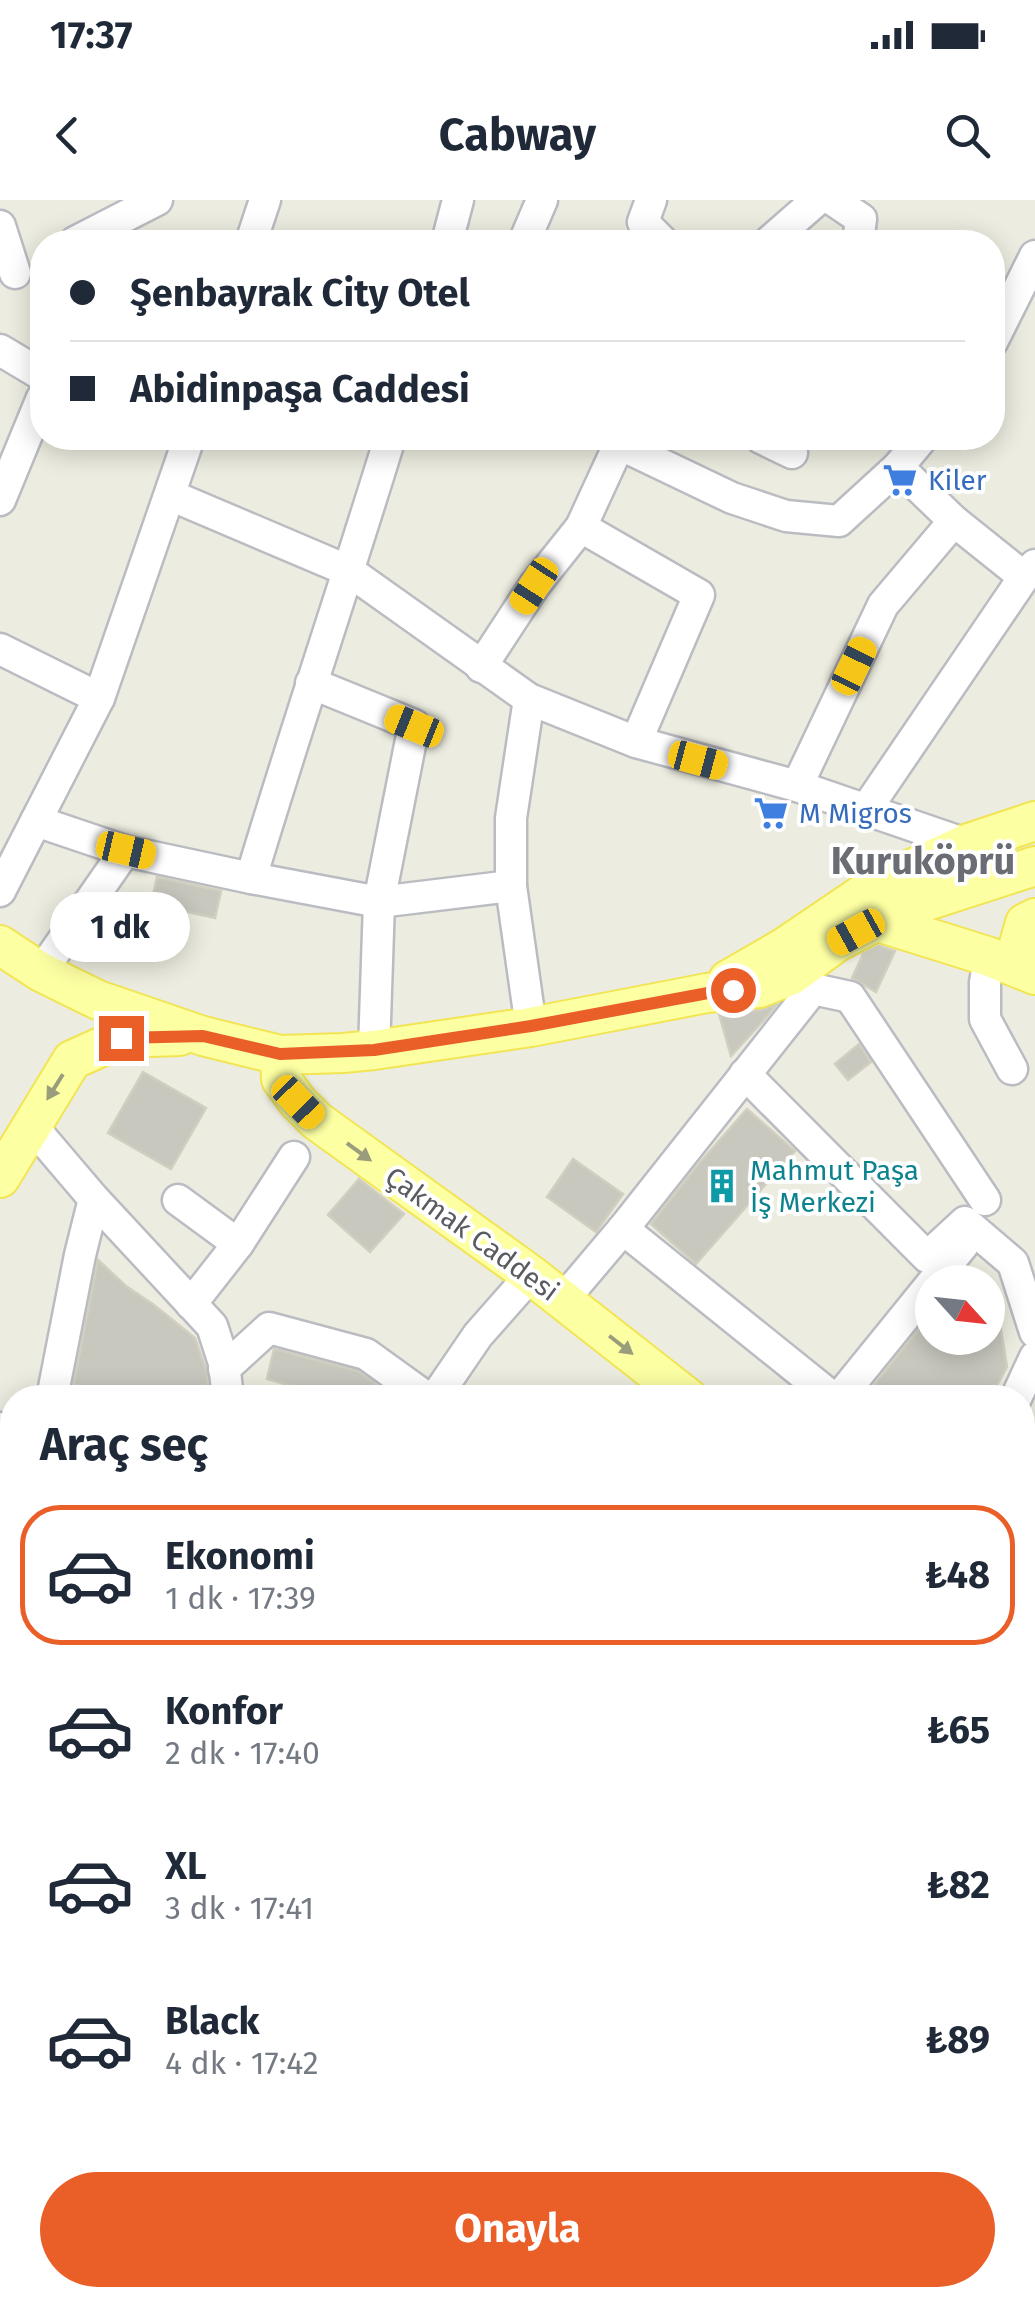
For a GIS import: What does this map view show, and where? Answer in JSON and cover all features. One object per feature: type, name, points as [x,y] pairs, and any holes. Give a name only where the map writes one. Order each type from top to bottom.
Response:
[{"type":"main road","points":[[708,993],[878,884],[966,844],[1035,821]]},
{"type":"main road","points":[[0,945],[41,972],[98,1000],[203,1036],[280,1054],[358,1051],[758,988],[792,975],[837,942],[899,910],[1035,866]]},
{"type":"main road","points":[[1030,973],[1019,944],[1025,924],[1035,918]]},
{"type":"main road","points":[[876,921],[1030,973]]},
{"type":"main road","points":[[0,1178],[72,1060],[121,1038],[203,1036]]},
{"type":"main road","name":"Çakmak Caddesi","points":[[280,1054],[281,1079],[317,1122],[531,1275],[669,1385]]},
{"type":"street","points":[[98,230],[156,200]]},
{"type":"street","points":[[256,230],[265,200]]},
{"type":"street","points":[[449,230],[458,200]]},
{"type":"street","points":[[529,230],[542,200]]},
{"type":"street","points":[[651,230],[643,222],[652,200]]},
{"type":"street","points":[[783,230],[817,200]]},
{"type":"street","points":[[833,200],[860,219],[859,230]]},
{"type":"street","points":[[0,226],[19,271]]},
{"type":"street","points":[[1005,316],[1035,256]]},
{"type":"street","points":[[0,350],[30,369]]},
{"type":"street","points":[[1,496],[30,427]]},
{"type":"street","points":[[0,891],[99,698],[170,496],[178,450]]},
{"type":"street","points":[[251,878],[386,450]]},
{"type":"street","points":[[481,667],[534,586],[581,527],[617,450]]},
{"type":"street","points":[[639,450],[732,498],[786,516],[839,522],[912,450]]},
{"type":"street","points":[[784,450],[792,454]]},
{"type":"street","points":[[867,808],[1030,571],[954,521],[898,467]]},
{"type":"street","points":[[170,496],[349,571],[529,699],[636,742],[797,786],[966,844]]},
{"type":"street","points":[[797,786],[883,605],[954,521]]},
{"type":"street","points":[[581,527],[699,596],[636,742]]},
{"type":"street","points":[[0,649],[99,698]]},
{"type":"street","points":[[311,683],[414,726],[378,902],[358,1051]]},
{"type":"street","points":[[529,699],[511,818],[511,886],[531,1026]]},
{"type":"street","points":[[36,821],[126,850],[378,902],[511,886]]},
{"type":"street","points":[[41,972],[126,850]]},
{"type":"street","points":[[990,957],[985,1020],[1012,1070]]},
{"type":"street","points":[[563,1300],[813,988],[850,997],[985,1200]]},
{"type":"street","points":[[744,1074],[927,1257],[966,1222],[1013,1263],[1035,1332]]},
{"type":"street","points":[[31,1125],[212,1326],[226,1383]]},
{"type":"street","points":[[191,1304],[238,1244],[294,1157]]},
{"type":"street","points":[[55,1385],[94,1199]]},
{"type":"street","points":[[178,1200],[238,1244]]},
{"type":"street","points":[[623,1229],[820,1385]]},
{"type":"street","points":[[847,1385],[974,1230]]},
{"type":"street","points":[[444,1385],[478,1335],[531,1275]]},
{"type":"street","points":[[226,1383],[269,1328],[366,1354],[409,1385]]},
{"type":"street","points":[[1022,1385],[1035,1358]]},
{"type":"building","points":[[157,877],[221,891],[215,918],[151,904]]},
{"type":"building","points":[[879,946],[895,951],[876,992],[852,978],[863,954]]},
{"type":"building","points":[[776,1005],[764,1020],[731,1056],[719,1014]]},
{"type":"building","points":[[859,1044],[871,1062],[848,1080],[835,1064]]},
{"type":"building","points":[[143,1072],[206,1108],[171,1169],[108,1133]]},
{"type":"building","name":"Mahmut Paşa İş Merkezi","points":[[747,1109],[795,1151],[696,1264],[651,1224]]},
{"type":"building","points":[[573,1159],[623,1194],[596,1232],[547,1197]]},
{"type":"building","points":[[359,1179],[404,1214],[370,1252],[328,1215]]},
{"type":"building","points":[[98,1260],[195,1338],[208,1385],[74,1385]]},
{"type":"building","points":[[915,1334],[915,1355],[1005,1355],[1007,1367],[997,1385],[874,1385]]},
{"type":"building","points":[[274,1349],[358,1371],[377,1385],[287,1385],[267,1379]]},
{"type":"place","name":"Kiler","points":[[900,480]]},
{"type":"place","name":"M Migros","points":[[771,813]]},
{"type":"place","name":"Mahmut Paşa İş Merkezi","points":[[722,1186]]},
{"type":"district","name":"Kuruköprü","points":[[923,861]]},
{"type":"route","points":[[121,1038],[203,1036],[280,1054],[374,1050],[733,990]]}]
